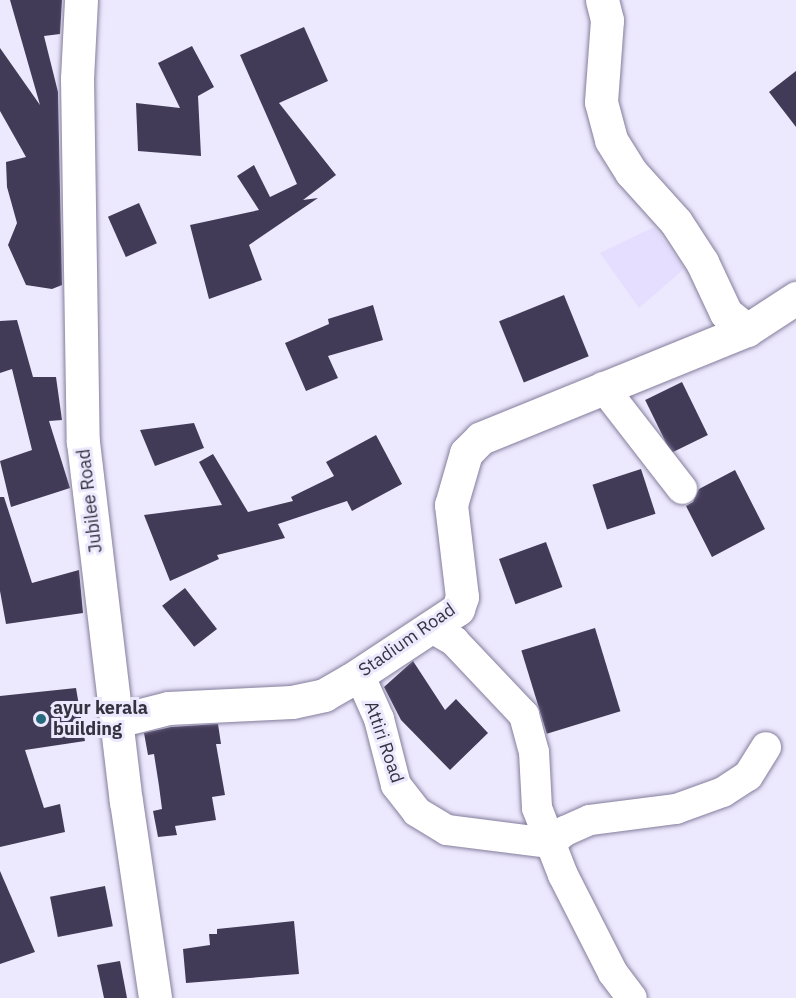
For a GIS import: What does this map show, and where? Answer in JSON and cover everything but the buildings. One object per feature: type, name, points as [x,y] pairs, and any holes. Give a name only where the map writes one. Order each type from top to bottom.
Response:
[{"type":"street","name":"Jubilee Road","points":[[81,0],[77,78],[83,442],[117,721],[155,998]]},
{"type":"street","points":[[602,0],[607,20],[601,102],[611,140],[632,172],[676,222],[702,262],[726,313],[747,330]]},
{"type":"street","name":"Stadium Road","points":[[117,721],[168,708],[292,702],[324,695],[359,674],[458,609],[462,597],[451,505],[466,453],[481,438],[747,330],[796,298]]},
{"type":"street","points":[[603,387],[682,489]]},
{"type":"street","points":[[430,627],[454,641],[524,716],[534,752],[537,808],[550,843],[591,931],[632,998]]},
{"type":"street","name":"Attiri Road","points":[[359,674],[379,719],[390,771],[417,812],[447,830],[550,843]]},
{"type":"street","points":[[550,843],[565,831],[590,820],[676,808],[723,792],[748,776],[766,747]]},
{"type":"shaded area","points":[[654,227],[684,269],[639,308],[600,253]]},
{"type":"place","name":"ayur kerala building","points":[[41,719]]}]
